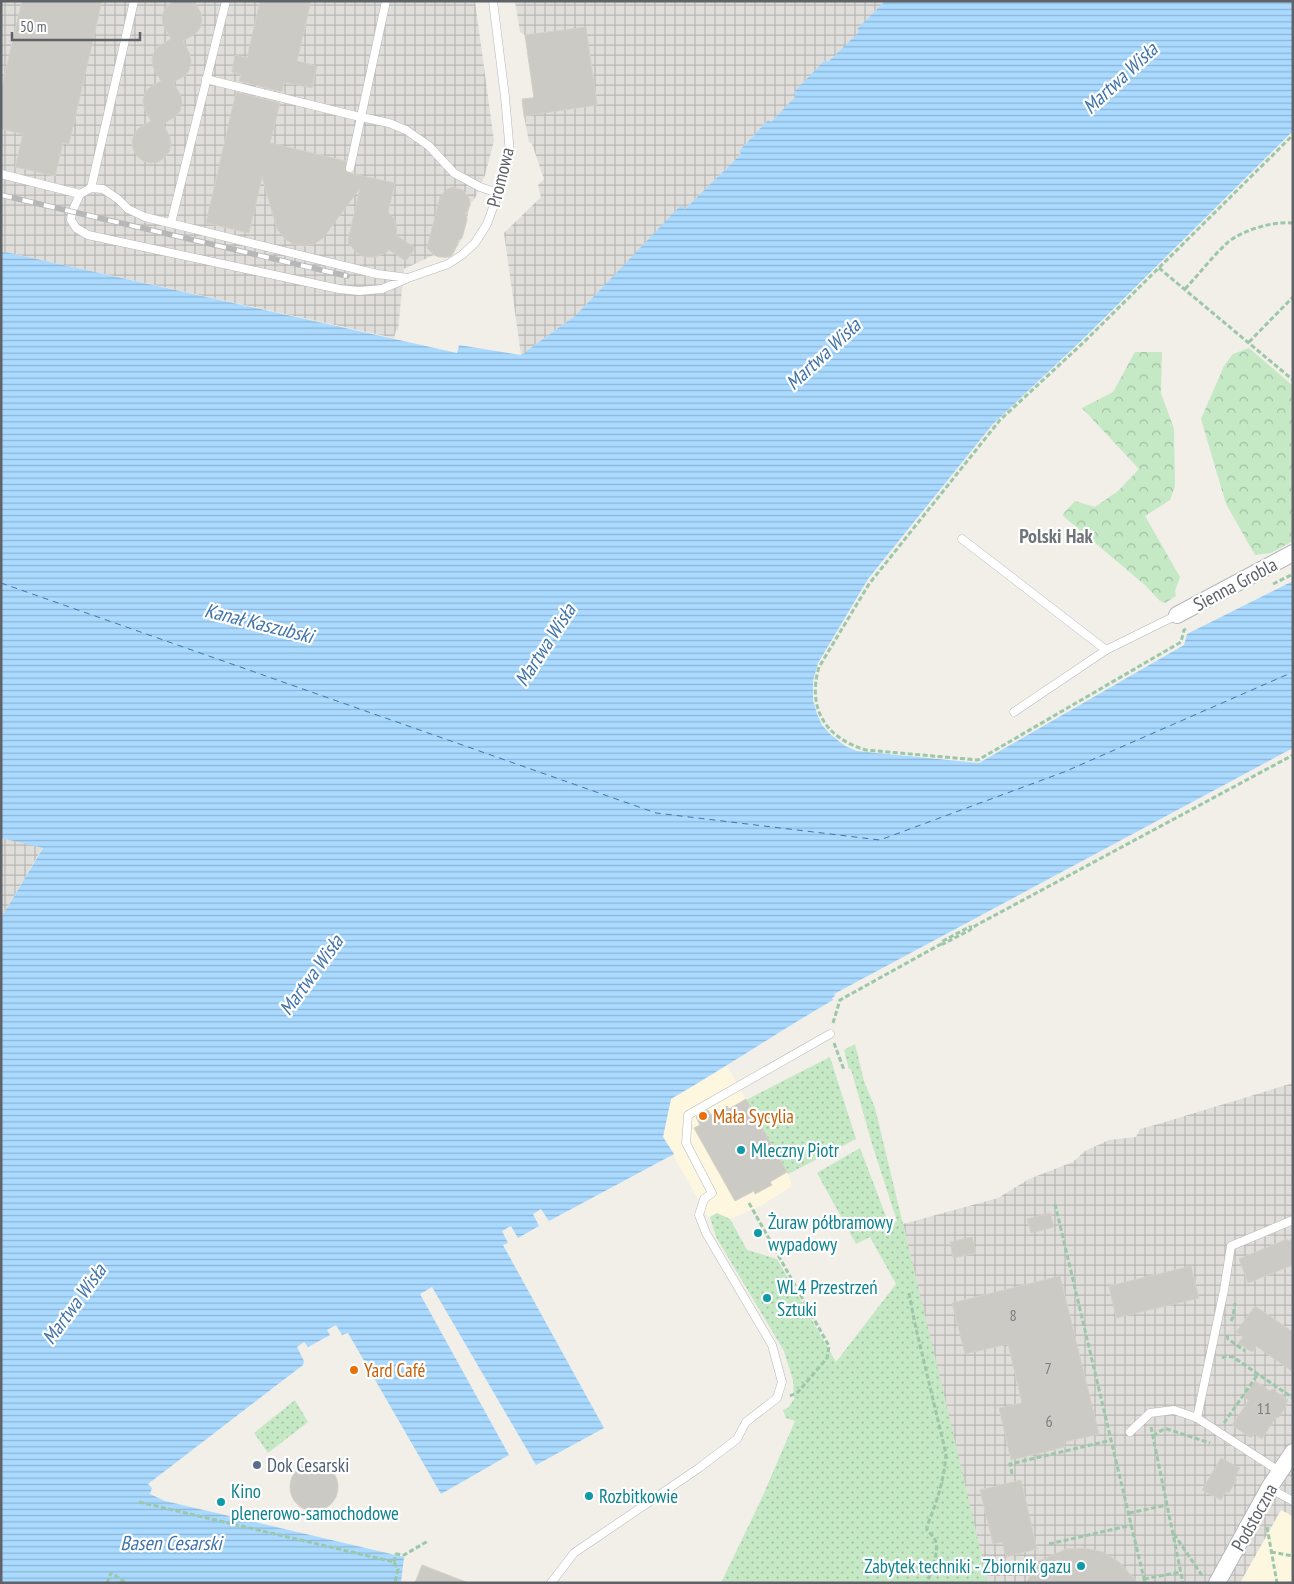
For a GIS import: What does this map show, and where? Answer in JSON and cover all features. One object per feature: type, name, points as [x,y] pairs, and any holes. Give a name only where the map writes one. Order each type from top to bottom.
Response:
[{"type":"street","name":"Sienna Grobla","points":[[1177,614],[1293,553]]},
{"type":"street","name":"Podstoczna","points":[[1212,1582],[1279,1471],[1293,1452]]},
{"type":"lane","points":[[91,188],[134,1]]},
{"type":"lane","points":[[171,223],[226,1]]},
{"type":"lane","points":[[350,168],[386,1]]},
{"type":"lane","name":"Promowa","points":[[80,194],[72,212],[71,220],[76,228],[88,235],[339,289],[359,291],[382,289],[448,264],[475,243],[487,224],[510,153],[493,1]]},
{"type":"lane","points":[[206,79],[389,122],[406,130],[429,146],[454,173],[480,187],[498,193]]},
{"type":"lane","points":[[1,174],[80,194],[91,188],[103,189],[118,199],[128,209],[145,217],[377,274],[408,278]]},
{"type":"lane","points":[[962,539],[1106,650]]},
{"type":"lane","points":[[1014,712],[1106,650],[1177,614]]},
{"type":"lane","points":[[551,1583],[574,1554],[699,1468],[737,1439],[746,1422],[777,1398],[782,1382],[772,1345],[706,1233],[699,1215],[704,1199],[712,1193],[686,1143],[688,1115],[830,1034]]},
{"type":"lane","points":[[1196,1418],[1226,1281],[1231,1246],[1293,1220]]},
{"type":"lane","points":[[1130,1432],[1150,1413],[1174,1410],[1196,1418],[1279,1471]]},
{"type":"lane","points":[[1269,1488],[1293,1501]]},
{"type":"path","points":[[1184,630],[1181,642],[978,760],[866,750],[853,746],[836,736],[824,723],[816,700],[816,679],[819,667],[869,584],[1000,420],[1084,342],[1293,136]]},
{"type":"path","points":[[1185,289],[1229,242],[1255,228],[1286,223],[1293,224]]},
{"type":"path","points":[[1160,268],[1293,380]]},
{"type":"path","points":[[1249,342],[1293,297]]},
{"type":"path","points":[[830,1034],[840,1000],[941,944],[943,941],[1293,755]]},
{"type":"path","points":[[838,1052],[844,1070]]},
{"type":"path","points":[[749,1203],[829,1346],[827,1358],[798,1392],[788,1398],[777,1398]]},
{"type":"path","points":[[1055,1204],[1144,1581],[1181,1572]]},
{"type":"path","points":[[909,1293],[946,1454],[945,1473],[927,1530],[935,1540],[936,1549],[934,1563],[927,1583]]},
{"type":"path","points":[[1220,1360],[1226,1356],[1233,1357],[1293,1398]]},
{"type":"path","points":[[1224,1423],[1258,1374]]},
{"type":"path","points":[[1148,1415],[1183,1583]]},
{"type":"path","points":[[1219,1420],[1231,1428]]},
{"type":"path","points":[[1152,1436],[1167,1429],[1216,1444]]},
{"type":"path","points":[[1012,1474],[1010,1464],[1112,1440]]},
{"type":"path","points":[[139,1502],[394,1562]]},
{"type":"path","points":[[1129,1513],[1167,1505]]},
{"type":"path","points":[[1266,1523],[1277,1583]]},
{"type":"path","points":[[1049,1544],[1132,1525]]},
{"type":"path","points":[[1172,1532],[1188,1557],[1212,1582]]},
{"type":"path","points":[[395,1583],[398,1569],[394,1562],[396,1554],[404,1555],[428,1540]]},
{"type":"path","points":[[1271,1552],[1293,1556]]},
{"type":"path","points":[[107,1583],[111,1573],[126,1583]]},
{"type":"shaded area","points":[[1,1],[475,1],[494,141],[485,175],[471,203],[462,238],[453,254],[449,257],[444,258],[434,255],[404,269],[398,330],[396,330],[394,338],[1,251]]},
{"type":"shaded area","points":[[515,1],[885,1],[857,29],[860,32],[828,63],[825,60],[794,93],[797,95],[771,122],[768,120],[739,151],[741,154],[685,209],[681,206],[576,315],[521,355],[504,233],[541,197],[538,185],[544,179],[532,144],[529,142],[524,116],[522,99],[534,97],[525,35],[520,32]]},
{"type":"shaded area","points":[[1,838],[43,847],[1,918]]},
{"type":"shaded area","points":[[727,1066],[787,1172],[792,1186],[762,1205],[730,1219],[717,1213],[708,1217],[663,1137],[671,1099]]},
{"type":"shaded area","points":[[1293,1083],[1293,1516],[1281,1510],[1240,1583],[988,1583],[903,1224],[998,1198],[1029,1179],[1073,1162],[1085,1151],[1109,1140],[1136,1137],[1140,1129]]},
{"type":"shaded area","points":[[1281,1510],[1293,1516],[1293,1583],[1240,1583]]},
{"type":"green space","points":[[1249,348],[1293,387],[1293,541],[1271,553],[1255,555],[1226,504],[1201,419],[1224,366],[1233,354]]},
{"type":"green space","points":[[1135,352],[1162,352],[1161,393],[1174,429],[1175,486],[1170,500],[1145,516],[1180,577],[1175,591],[1176,596],[1165,603],[1160,601],[1145,585],[1062,515],[1075,501],[1095,507],[1118,491],[1139,469],[1082,408],[1113,392]]},
{"type":"green space","points":[[855,1044],[864,1081],[875,1108],[988,1583],[721,1583],[761,1500],[795,1421],[786,1418],[783,1410],[788,1408],[794,1399],[793,1380],[784,1351],[716,1237],[710,1217],[717,1213],[730,1219],[747,1250],[777,1259],[836,1362],[896,1284],[870,1237],[856,1244],[817,1173],[860,1148],[889,1224],[897,1221],[844,1050]]},
{"type":"green space","points":[[830,1057],[856,1139],[788,1174],[746,1100]]},
{"type":"green space","points":[[295,1400],[308,1422],[268,1453],[254,1433]]},
{"type":"water","points":[[885,1],[1293,1],[1293,131],[1082,340],[993,424],[868,579],[818,663],[813,681],[813,700],[822,725],[845,746],[857,751],[979,763],[1184,645],[1187,634],[1293,581],[1293,748],[834,994],[833,1000],[671,1099],[663,1137],[674,1154],[549,1221],[541,1209],[533,1214],[539,1226],[518,1238],[511,1226],[502,1231],[508,1243],[503,1245],[604,1428],[536,1465],[432,1287],[420,1294],[509,1455],[441,1494],[348,1333],[342,1335],[336,1325],[327,1330],[330,1335],[308,1347],[304,1342],[297,1347],[304,1361],[303,1365],[148,1484],[152,1488],[150,1494],[165,1501],[404,1557],[401,1583],[1,1583],[1,918],[43,848],[1,838],[1,251],[457,353],[459,345],[521,355],[576,315],[681,205],[685,209],[741,154],[739,151],[768,120],[771,122],[796,96],[793,93],[825,60],[828,62],[859,32],[857,29]]},
{"type":"building","points":[[22,1],[102,1],[69,144],[63,143],[55,176],[15,167],[23,134],[1,129],[1,90]]},
{"type":"building","points":[[174,1],[191,1],[201,13],[202,21],[200,28],[195,34],[183,41],[190,54],[191,62],[185,76],[173,82],[181,96],[182,103],[180,111],[175,117],[163,124],[170,137],[171,145],[169,152],[158,162],[150,163],[143,161],[137,156],[132,142],[134,134],[139,128],[151,121],[144,108],[143,101],[145,93],[150,87],[161,81],[153,67],[152,59],[154,52],[159,46],[171,39],[163,25],[162,18],[164,10]]},
{"type":"building","points":[[260,1],[311,1],[297,61],[317,66],[312,88],[284,82],[282,92],[239,81],[241,74],[232,72],[235,55],[247,58]]},
{"type":"building","points":[[586,27],[597,105],[524,116],[522,99],[534,98],[525,35]]},
{"type":"building","points":[[236,92],[280,103],[270,143],[346,161],[345,169],[348,173],[395,183],[388,212],[394,219],[397,229],[396,235],[415,248],[406,261],[389,250],[384,254],[374,257],[364,257],[349,244],[348,241],[360,188],[323,238],[314,244],[303,246],[293,244],[284,238],[277,229],[262,177],[249,233],[206,223]]},
{"type":"building","points":[[453,187],[463,190],[469,198],[470,204],[466,214],[467,220],[462,238],[459,240],[453,254],[449,257],[439,257],[427,248],[440,197],[447,189]]},
{"type":"building","name":"Mleczny Piotr","points":[[746,1099],[787,1172],[770,1182],[772,1185],[755,1194],[754,1191],[735,1201],[694,1128],[700,1125],[696,1117],[708,1110],[711,1115],[727,1106],[729,1109]]},
{"type":"building","points":[[1050,1213],[1054,1227],[1031,1233],[1027,1219]]},
{"type":"building","points":[[972,1237],[976,1253],[953,1258],[950,1242]]},
{"type":"building","points":[[1287,1239],[1288,1241],[1293,1239],[1293,1265],[1248,1283],[1239,1259]]},
{"type":"building","points":[[1191,1266],[1199,1298],[1116,1318],[1109,1286]]},
{"type":"building","points":[[1060,1276],[1099,1434],[1064,1442],[1065,1447],[1011,1460],[999,1408],[1022,1403],[1008,1344],[965,1354],[952,1303]]},
{"type":"building","points":[[1255,1306],[1293,1332],[1293,1372],[1256,1346],[1252,1352],[1238,1343],[1243,1337],[1236,1332]]},
{"type":"building","points":[[1255,1381],[1270,1391],[1272,1389],[1288,1400],[1287,1405],[1278,1418],[1276,1417],[1262,1439],[1254,1434],[1251,1438],[1232,1425],[1249,1400],[1244,1397]]},
{"type":"building","points":[[1221,1458],[1240,1468],[1234,1478],[1237,1479],[1229,1493],[1226,1491],[1221,1500],[1202,1490]]},
{"type":"building","points":[[309,1463],[319,1463],[328,1467],[334,1473],[337,1478],[337,1496],[328,1507],[319,1511],[309,1511],[300,1507],[294,1501],[290,1492],[290,1482],[294,1473],[300,1467]]},
{"type":"building","points":[[1021,1480],[1037,1549],[1006,1557],[1002,1542],[993,1544],[980,1490]]},
{"type":"building","name":"Zabytek techniki - Zbiornik gazu","points":[[1084,1548],[1103,1552],[1119,1562],[1138,1583],[1026,1583],[1039,1561],[1066,1549]]},
{"type":"building","points":[[422,1565],[466,1582],[415,1583]]},
{"type":"ferry route","points":[[1,583],[656,813],[880,840],[1064,772],[1293,672]]},
{"type":"railway","points":[[1,195],[347,276]]},
{"type":"place","name":"Mała Sycylia","points":[[703,1116]]},
{"type":"place","name":"Mleczny Piotr","points":[[741,1150]]},
{"type":"place","name":"Żuraw półbramowy wypadowy","points":[[758,1233]]},
{"type":"place","name":"WL4 Przestrzeń Sztuki","points":[[767,1298]]},
{"type":"place","name":"Yard Café","points":[[354,1370]]},
{"type":"place","name":"Dok Cesarski","points":[[257,1465]]},
{"type":"place","name":"Rozbitkowie","points":[[589,1496]]},
{"type":"place","name":"Kino plenerowo-samochodowe","points":[[221,1502]]},
{"type":"place","name":"Zabytek techniki - Zbiornik gazu","points":[[1081,1566]]},
{"type":"district","name":"Polski Hak","points":[[1056,536]]},
{"type":"water label","name":"Martwa Wisła","points":[[1120,78]]},
{"type":"water label","name":"Martwa Wisła","points":[[823,354]]},
{"type":"water label","name":"Kanał Kaszubski","points":[[259,623]]},
{"type":"water label","name":"Martwa Wisła","points":[[545,645]]},
{"type":"water label","name":"Martwa Wisła","points":[[311,975]]},
{"type":"water label","name":"Martwa Wisła","points":[[74,1304]]},
{"type":"water label","name":"Basen Cesarski","points":[[171,1543]]}]
